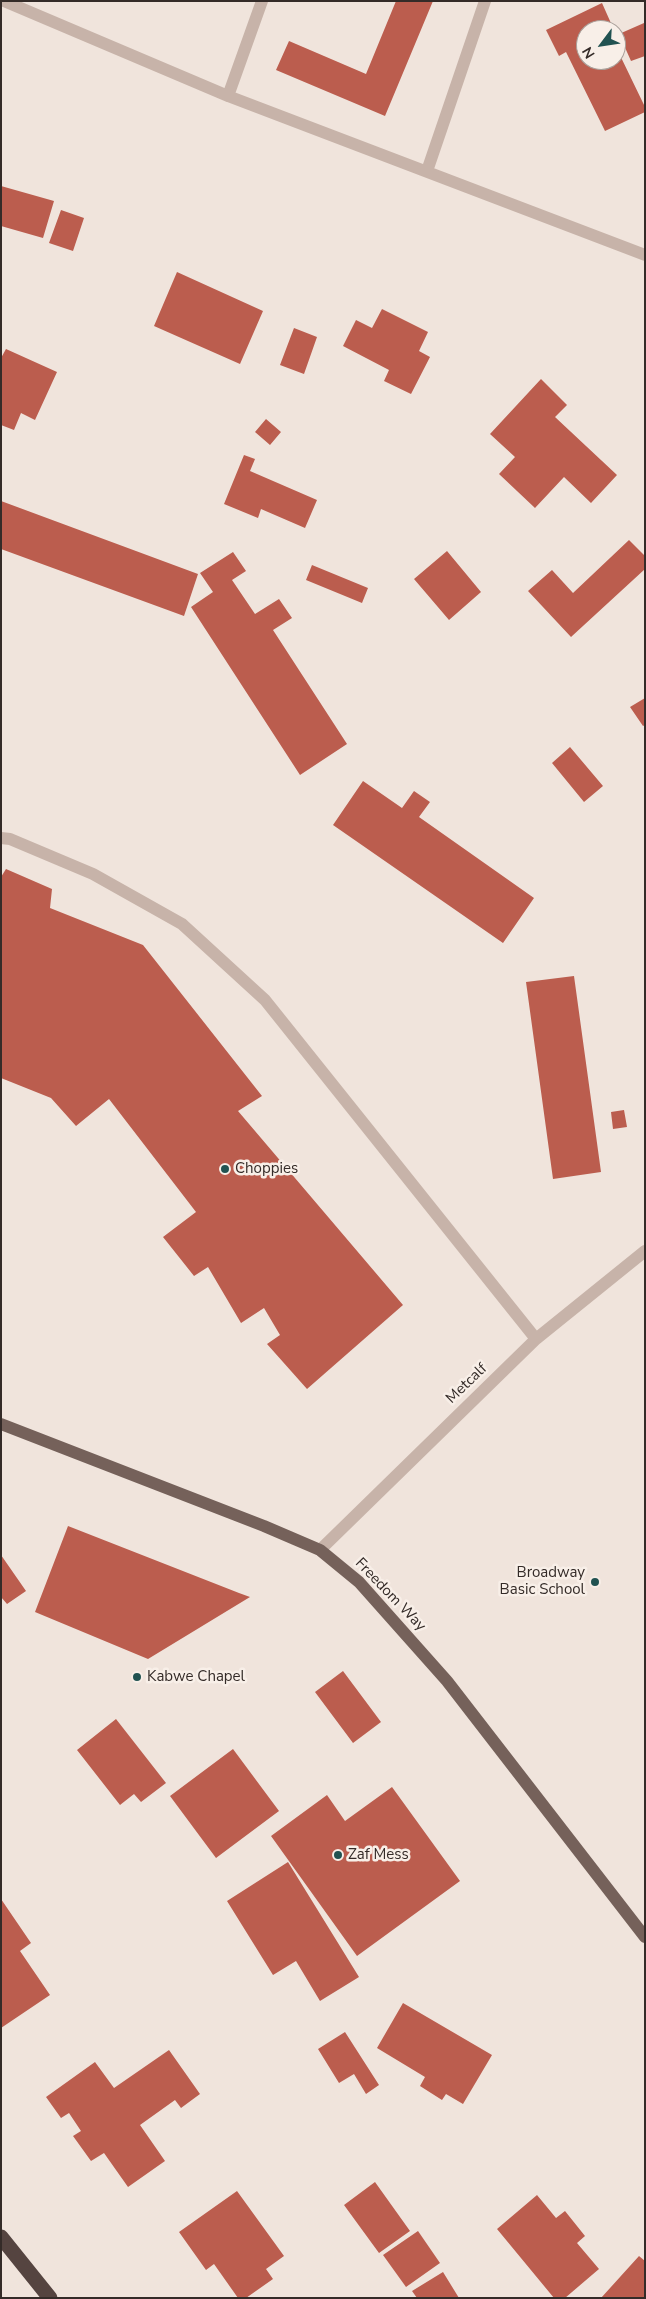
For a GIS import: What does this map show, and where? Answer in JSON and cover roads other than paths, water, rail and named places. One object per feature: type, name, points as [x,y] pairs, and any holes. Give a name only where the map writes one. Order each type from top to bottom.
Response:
[{"type":"highway","points":[[1,2237],[50,2298]]},
{"type":"main road","name":"Freedom Way","points":[[1,1424],[255,1522],[320,1550],[359,1582],[447,1681],[645,1937]]},
{"type":"street","points":[[4,1],[228,96],[645,255]]},
{"type":"street","points":[[228,96],[262,1]]},
{"type":"street","points":[[428,171],[485,1]]},
{"type":"street","points":[[1,838],[10,839],[93,874],[182,924],[265,1000],[536,1339]]},
{"type":"street","name":"Metcalf","points":[[320,1550],[536,1339],[645,1251]]},
{"type":"place","name":"Choppies","points":[[225,1169]]},
{"type":"place","name":"Broadway Basic School","points":[[595,1582]]},
{"type":"place","name":"Kabwe Chapel","points":[[137,1677]]},
{"type":"place","name":"Zaf Mess","points":[[338,1855]]}]
